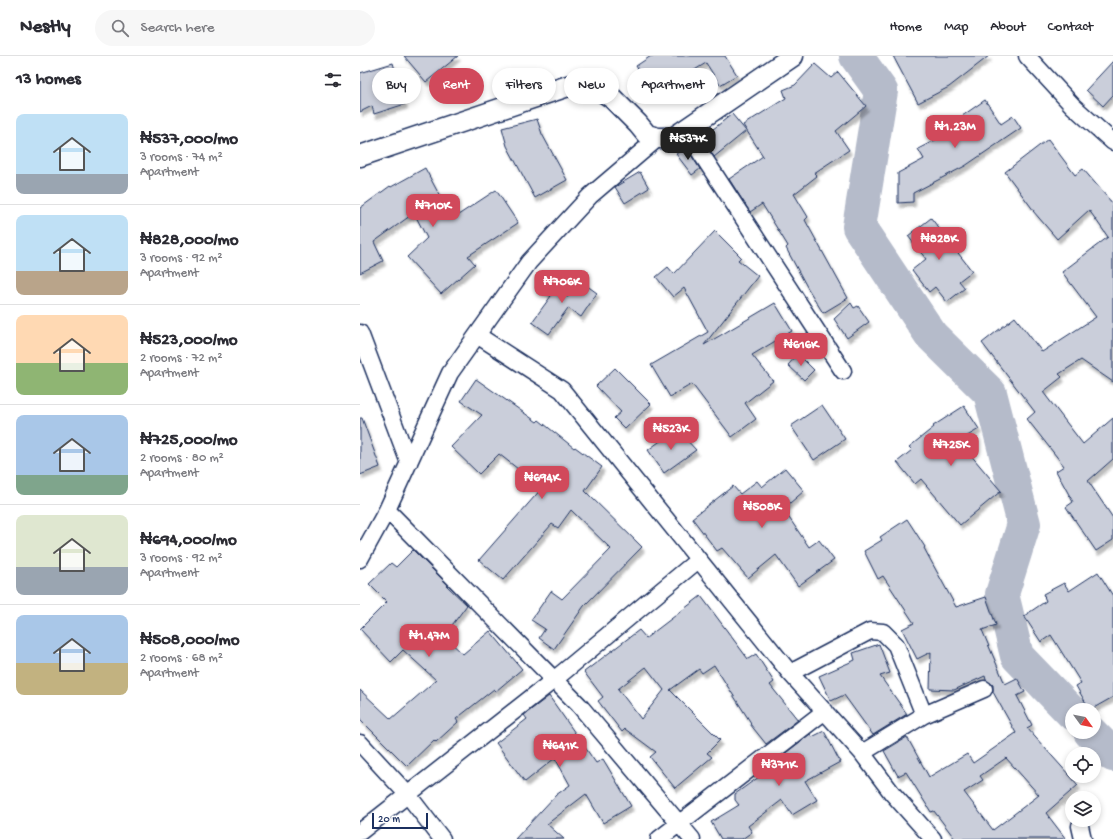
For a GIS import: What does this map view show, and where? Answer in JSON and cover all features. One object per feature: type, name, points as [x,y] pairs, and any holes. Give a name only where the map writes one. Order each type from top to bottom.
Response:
[{"type":"street","points":[[360,156],[571,84],[594,86],[612,98],[647,135],[658,138],[673,138],[793,56]]},
{"type":"street","points":[[1027,56],[1073,106],[1113,142]]},
{"type":"street","points":[[685,129],[843,371]]},
{"type":"street","points":[[360,559],[387,510],[450,374],[477,335],[529,262],[590,196],[658,138]]},
{"type":"street","points":[[360,333],[409,463]]},
{"type":"street","points":[[477,335],[562,390],[790,673],[862,753],[892,793],[933,839]]},
{"type":"street","points":[[387,510],[555,679],[680,822],[692,839]]},
{"type":"street","points":[[360,832],[555,679],[698,560]]},
{"type":"street","points":[[790,673],[870,630],[883,632],[896,645],[924,715]]},
{"type":"street","points":[[862,753],[924,715],[984,689]]},
{"type":"street","points":[[659,839],[825,711]]},
{"type":"street","points":[[360,743],[408,794],[442,839]]},
{"type":"building","points":[[404,56],[458,56],[443,68],[429,68],[429,80],[426,82],[421,76],[421,68],[414,68]]},
{"type":"building","points":[[651,56],[725,56],[737,75],[720,85],[718,82],[718,68],[709,68],[706,63],[698,68],[637,68],[636,66]]},
{"type":"building","points":[[893,56],[989,56],[949,87],[918,103]]},
{"type":"building","points":[[1113,61],[1113,95],[1103,106],[1086,90]]},
{"type":"building","points":[[393,63],[394,68],[376,68]]},
{"type":"building","points":[[815,64],[831,78],[838,72],[866,106],[836,131],[849,150],[814,173],[817,176],[794,194],[808,217],[805,220],[848,298],[823,313],[786,248],[788,246],[762,204],[750,212],[729,179],[763,156],[743,125],[786,98],[783,90],[795,85]]},
{"type":"building","points":[[372,69],[372,104],[405,104],[374,114],[372,106],[360,112],[360,73]]},
{"type":"building","points":[[985,100],[1001,124],[1013,116],[1021,128],[965,166],[913,193],[913,202],[898,203],[898,173],[924,159],[918,149],[956,129],[952,123]]},
{"type":"building","points":[[732,114],[746,131],[714,157],[702,138]]},
{"type":"building","points":[[537,119],[542,134],[567,180],[535,198],[507,146],[502,128]]},
{"type":"building","points":[[1048,139],[1075,175],[1083,169],[1113,204],[1113,382],[1081,360],[1059,374],[1062,377],[1043,392],[1083,444],[1113,418],[1113,459],[1088,481],[1113,518],[1113,540],[1096,551],[1066,507],[1073,502],[1056,471],[1064,466],[1027,419],[1035,412],[982,343],[1015,317],[1042,352],[1096,317],[1062,272],[1108,237],[1089,210],[1057,239],[1033,211],[1005,172]]},
{"type":"building","points":[[686,147],[700,169],[692,175],[676,154]]},
{"type":"building","points":[[425,168],[452,219],[496,190],[518,223],[468,256],[475,264],[441,294],[407,257],[427,238],[414,213],[374,242],[383,261],[360,273],[360,208],[390,186],[391,187]]},
{"type":"building","points":[[640,172],[649,188],[625,203],[615,187]]},
{"type":"building","points":[[931,218],[972,271],[959,281],[965,288],[947,302],[935,287],[929,292],[912,270],[926,259],[908,236]]},
{"type":"building","points":[[715,231],[741,257],[738,260],[758,276],[704,345],[775,303],[792,331],[752,355],[773,381],[745,403],[756,419],[732,437],[692,384],[670,397],[651,365],[708,332],[684,288],[673,297],[656,277],[668,267],[674,274]]},
{"type":"building","points":[[551,273],[567,297],[586,285],[597,293],[581,317],[568,308],[549,334],[532,322],[551,296],[540,289]]},
{"type":"building","points":[[851,303],[854,308],[858,306],[869,322],[847,338],[834,319]]},
{"type":"building","points":[[798,354],[814,370],[804,380],[788,365]]},
{"type":"building","points":[[615,368],[651,404],[625,429],[614,418],[621,412],[596,386]]},
{"type":"building","points":[[476,379],[537,422],[539,420],[574,448],[575,447],[602,467],[585,491],[642,547],[584,606],[554,649],[539,638],[545,629],[531,620],[551,591],[562,599],[611,549],[571,510],[558,528],[552,524],[503,580],[479,560],[542,488],[499,454],[479,474],[451,447],[482,415],[461,401]]},
{"type":"building","points":[[822,405],[845,439],[814,460],[791,426]]},
{"type":"building","points":[[964,406],[979,429],[959,441],[1001,491],[960,525],[921,479],[915,484],[897,462],[912,450],[909,447],[934,427],[933,426]]},
{"type":"building","points":[[360,418],[362,418],[380,467],[360,475]]},
{"type":"building","points":[[674,431],[681,441],[685,438],[696,450],[664,473],[648,450]]},
{"type":"building","points":[[785,468],[804,491],[783,509],[809,547],[819,540],[834,560],[798,586],[776,555],[748,578],[722,548],[717,551],[692,518],[733,486],[740,494],[757,481],[762,487]]},
{"type":"building","points":[[907,519],[925,547],[924,548],[956,607],[986,597],[996,625],[982,630],[1005,684],[1017,678],[1025,692],[1017,696],[1032,725],[1027,728],[1065,770],[1065,783],[1076,783],[1078,785],[1071,791],[1065,791],[1065,796],[1046,813],[1066,839],[955,839],[934,811],[931,812],[906,772],[898,776],[884,751],[907,737],[929,777],[967,754],[973,763],[1016,733],[993,692],[993,685],[986,680],[985,676],[954,690],[930,689],[931,652],[917,659],[902,629],[914,623],[883,576],[878,579],[864,551],[882,540],[880,537]],"holes":[[[1006,758],[1039,795],[993,830],[964,792],[983,780],[980,776]]]},
{"type":"building","points":[[413,550],[467,605],[444,636],[463,654],[490,631],[522,669],[496,691],[494,689],[456,719],[458,722],[436,742],[434,740],[407,766],[360,719],[360,690],[391,719],[436,680],[403,650],[391,662],[360,629],[387,602],[369,584],[391,563],[396,567]]},
{"type":"building","points":[[1098,572],[1113,596],[1113,697],[1101,704],[1086,703],[1076,686],[1081,683],[1051,635],[1041,642],[1024,616],[1046,601],[1043,594],[1064,583],[1069,591]]},
{"type":"building","points":[[701,596],[748,659],[756,654],[774,682],[770,685],[798,720],[766,744],[750,724],[751,723],[714,665],[702,673],[699,669],[670,690],[720,740],[707,753],[712,757],[675,788],[650,757],[656,752],[625,729],[622,732],[598,701],[603,697],[584,672],[639,630],[646,638]],"holes":[[[646,667],[664,690],[641,719],[618,689]]]},
{"type":"building","points":[[879,644],[890,673],[880,676],[907,714],[873,735],[844,695],[831,701],[819,676],[855,660],[853,653]]},
{"type":"building","points":[[549,696],[596,763],[603,759],[631,806],[603,823],[586,794],[547,824],[564,839],[515,839],[556,795],[570,785],[555,758],[525,782],[496,743],[527,719],[524,715]]},
{"type":"building","points":[[824,731],[840,762],[805,781],[817,800],[792,815],[782,800],[748,826],[752,832],[742,839],[721,839],[711,822],[739,805],[735,800],[735,794],[781,763],[778,759],[810,734],[812,737]]},
{"type":"waterway","points":[[856,56],[881,91],[859,227],[931,335],[990,393],[1024,524],[1002,594],[1017,656],[1065,706]]},
{"type":"waterway","points":[[1097,739],[1113,755]]}]
